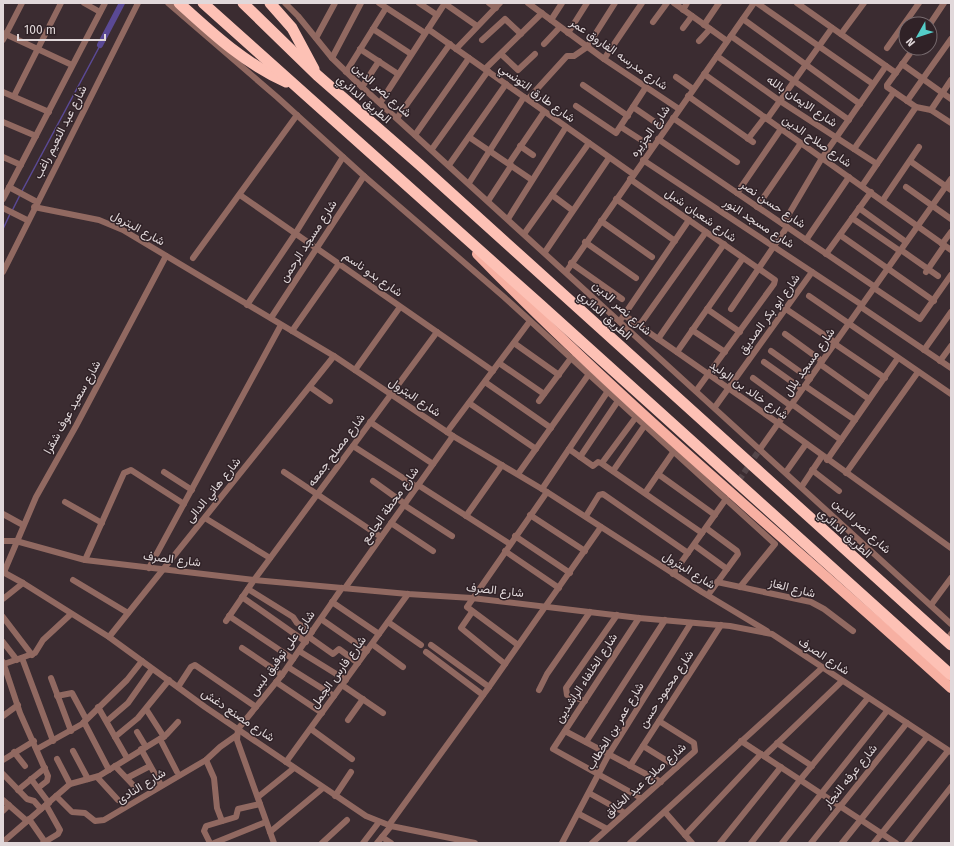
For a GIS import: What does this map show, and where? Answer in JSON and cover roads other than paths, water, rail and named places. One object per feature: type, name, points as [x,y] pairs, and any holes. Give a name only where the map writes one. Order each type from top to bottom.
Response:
[{"type":"highway","points":[[179,3],[233,51],[264,71],[297,87]]},
{"type":"highway","points":[[203,3],[448,224],[648,400],[951,675]]},
{"type":"highway","name":"الطريق الدائري","points":[[243,3],[317,75],[950,640]]},
{"type":"highway","points":[[270,3],[284,18],[299,40],[317,75]]},
{"type":"highway","points":[[448,224],[556,333],[731,493],[864,609],[951,688]]},
{"type":"street","points":[[22,3],[4,36],[39,48],[72,65]]},
{"type":"street","points":[[14,96],[61,3]]},
{"type":"street","points":[[84,3],[100,12]]},
{"type":"street","name":"شارع عبد النعيم راغب","points":[[3,199],[105,3]]},
{"type":"street","name":"شارع عبد النعيم راغب","points":[[3,272],[27,220],[138,3]]},
{"type":"street","points":[[168,3],[530,321],[776,544],[740,587]]},
{"type":"street","name":"شارع نصر الدين","points":[[285,3],[332,58],[362,87],[802,486],[951,624]]},
{"type":"street","points":[[316,38],[335,3]]},
{"type":"street","points":[[332,58],[361,3]]},
{"type":"street","name":"شارع طارق التونسي","points":[[379,3],[453,46],[589,143],[631,177]]},
{"type":"street","points":[[419,3],[437,15]]},
{"type":"street","points":[[380,103],[444,3],[478,26]]},
{"type":"street","points":[[489,3],[498,5]]},
{"type":"street","points":[[551,20],[562,3]]},
{"type":"street","points":[[568,33],[587,3]]},
{"type":"street","points":[[469,183],[488,150],[526,98],[567,56],[574,56],[587,46],[615,3]]},
{"type":"street","points":[[604,59],[642,3]]},
{"type":"street","points":[[653,22],[667,3]]},
{"type":"street","points":[[674,3],[707,26],[794,81],[849,120]]},
{"type":"street","points":[[683,10],[688,3]]},
{"type":"street","points":[[699,41],[719,3]]},
{"type":"street","name":"شارع الجزيره","points":[[566,272],[585,242],[754,3]]},
{"type":"street","points":[[757,3],[873,84]]},
{"type":"street","points":[[797,3],[896,73]]},
{"type":"street","points":[[841,34],[864,3]]},
{"type":"street","points":[[887,48],[919,3]]},
{"type":"street","points":[[935,16],[944,3]]},
{"type":"street","name":"شارع مدرسه الفاروق عمر","points":[[532,4],[560,27],[604,59],[680,109]]},
{"type":"street","points":[[397,118],[453,46],[478,26],[498,5]]},
{"type":"street","points":[[346,72],[386,8]]},
{"type":"street","points":[[432,149],[487,70],[500,54],[542,13]]},
{"type":"street","points":[[683,28],[692,16]]},
{"type":"street","points":[[482,40],[505,19],[521,34]]},
{"type":"street","points":[[743,19],[860,104]]},
{"type":"street","points":[[544,44],[560,27]]},
{"type":"street","points":[[688,96],[751,140],[832,28]]},
{"type":"street","points":[[373,29],[411,54]]},
{"type":"street","points":[[907,101],[951,39]]},
{"type":"street","points":[[360,49],[398,74]]},
{"type":"street","points":[[500,54],[518,70],[535,54]]},
{"type":"street","name":"شارع الايمان بالله","points":[[717,56],[780,101],[877,164]]},
{"type":"street","points":[[908,56],[887,85],[916,108],[931,110],[951,123]]},
{"type":"street","points":[[415,135],[469,58]]},
{"type":"street","points":[[362,87],[379,61]]},
{"type":"street","points":[[902,64],[951,99]]},
{"type":"street","points":[[731,309],[774,246],[822,158],[886,66]]},
{"type":"street","name":"شارع صلاح الدين","points":[[704,74],[951,250]]},
{"type":"street","points":[[676,77],[693,89]]},
{"type":"street","points":[[931,110],[951,80]]},
{"type":"street","points":[[449,165],[506,84]]},
{"type":"street","points":[[583,85],[628,116]]},
{"type":"street","points":[[576,106],[614,133],[628,116],[646,87]]},
{"type":"street","points":[[3,92],[49,112]]},
{"type":"street","points":[[854,148],[894,92]]},
{"type":"street","points":[[633,108],[665,129]]},
{"type":"street","points":[[862,186],[916,108]]},
{"type":"street","points":[[488,201],[511,165],[510,162],[520,146],[544,112]]},
{"type":"street","points":[[193,258],[297,115]]},
{"type":"street","points":[[673,118],[737,162]]},
{"type":"street","points":[[3,122],[36,136]]},
{"type":"street","points":[[621,126],[652,147]]},
{"type":"street","points":[[508,219],[566,127]]},
{"type":"street","points":[[737,193],[781,129]]},
{"type":"street","points":[[469,137],[532,180]]},
{"type":"street","name":"شارع حسن نصر","points":[[658,139],[918,318],[922,318],[934,301]]},
{"type":"street","points":[[524,234],[589,143]]},
{"type":"street","points":[[757,207],[801,143]]},
{"type":"street","points":[[520,146],[533,155]]},
{"type":"street","points":[[882,200],[919,147]]},
{"type":"street","points":[[3,157],[21,165]]},
{"type":"street","points":[[247,305],[295,234],[343,157]]},
{"type":"street","points":[[544,252],[609,158]]},
{"type":"street","name":"شارع مسجد النور","points":[[643,160],[774,246],[951,368]]},
{"type":"street","points":[[910,161],[948,188]]},
{"type":"street","name":"شارع مسجد الرحمن","points":[[271,318],[364,176]]},
{"type":"street","points":[[806,240],[849,176]]},
{"type":"street","name":"شارع شعبان شبل","points":[[631,177],[689,220],[774,278],[776,282],[740,332]]},
{"type":"street","name":"شارع مسجد بلال","points":[[760,448],[875,288],[932,205],[948,188],[951,179]]},
{"type":"street","points":[[906,187],[951,219]]},
{"type":"street","name":"شارع البترول","points":[[9,188],[36,204],[108,222],[334,356],[453,436],[586,516],[673,574],[772,634]]},
{"type":"street","points":[[826,254],[871,192]]},
{"type":"street","name":"شارع بدو ناسم","points":[[240,195],[493,371]]},
{"type":"street","points":[[552,195],[572,210]]},
{"type":"street","points":[[616,199],[675,241]]},
{"type":"street","points":[[3,208],[27,220]]},
{"type":"street","points":[[859,208],[906,242]]},
{"type":"street","points":[[852,218],[927,271],[938,276]]},
{"type":"street","points":[[620,322],[689,220]]},
{"type":"street","points":[[601,221],[652,257]]},
{"type":"street","points":[[639,326],[706,232]]},
{"type":"street","points":[[927,271],[951,232]]},
{"type":"street","points":[[840,235],[934,301],[951,275]]},
{"type":"street","points":[[585,242],[636,278]]},
{"type":"street","points":[[658,339],[724,244]]},
{"type":"street","name":"شارع سعيد عوف شقرا","points":[[4,572],[16,541],[41,486],[76,426],[166,256]]},
{"type":"street","points":[[677,352],[743,258]]},
{"type":"street","points":[[571,263],[622,299]]},
{"type":"street","points":[[292,331],[339,264]]},
{"type":"street","name":"شارع ابو بكر الصديق","points":[[715,407],[812,272]]},
{"type":"street","points":[[809,296],[951,394]]},
{"type":"street","points":[[355,370],[400,307]]},
{"type":"street","points":[[696,390],[740,332],[707,309]]},
{"type":"street","points":[[786,309],[885,378]]},
{"type":"street","points":[[924,350],[951,312]]},
{"type":"street","name":"شارع خالد بن الوليد","points":[[624,315],[778,423],[951,548]]},
{"type":"street","points":[[447,432],[530,321]]},
{"type":"street","points":[[149,568],[281,325]]},
{"type":"street","points":[[692,330],[725,352]]},
{"type":"street","name":"شارع مصلح جمعه","points":[[293,660],[228,619],[270,558],[437,332]]},
{"type":"street","points":[[785,334],[870,400]]},
{"type":"street","points":[[514,343],[559,375]]},
{"type":"street","points":[[940,361],[951,346]]},
{"type":"street","points":[[771,351],[810,379]]},
{"type":"street","name":"شارع هاني الدالى","points":[[109,637],[334,356]]},
{"type":"street","points":[[539,401],[571,358]]},
{"type":"street","points":[[802,486],[812,470],[841,440],[898,358]]},
{"type":"street","points":[[764,362],[855,420]]},
{"type":"street","points":[[499,364],[544,394]]},
{"type":"street","points":[[846,473],[918,372]]},
{"type":"street","points":[[518,474],[588,374]]},
{"type":"street","points":[[752,378],[841,440]]},
{"type":"street","points":[[485,382],[551,428]]},
{"type":"street","points":[[310,387],[330,401]]},
{"type":"street","points":[[518,645],[466,607],[530,515],[569,449],[608,391]]},
{"type":"street","points":[[580,457],[618,401]]},
{"type":"street","points":[[469,403],[536,449]]},
{"type":"street","points":[[602,463],[636,417]]},
{"type":"street","points":[[370,422],[433,464]]},
{"type":"street","points":[[613,471],[645,425]]},
{"type":"street","name":"شارع محطة الجامع","points":[[344,588],[453,436]]},
{"type":"street","points":[[786,472],[806,444]]},
{"type":"street","points":[[353,446],[510,544]]},
{"type":"street","points":[[569,449],[593,466],[599,462],[602,463],[645,494],[737,551],[737,555],[708,595]]},
{"type":"street","points":[[645,494],[674,451]]},
{"type":"street","points":[[466,516],[502,465]]},
{"type":"street","points":[[85,560],[124,473],[131,470],[184,504]]},
{"type":"street","points":[[812,470],[839,491]]},
{"type":"street","points":[[164,472],[192,490]]},
{"type":"street","points":[[284,472],[381,537]]},
{"type":"street","points":[[658,474],[715,515]]},
{"type":"street","points":[[372,481],[452,536]]},
{"type":"street","points":[[586,516],[599,495],[602,493],[688,553]]},
{"type":"street","points":[[673,574],[726,499]]},
{"type":"street","points":[[64,502],[102,523]]},
{"type":"street","points":[[3,514],[23,525]]},
{"type":"street","points":[[530,515],[584,551]]},
{"type":"street","points":[[205,518],[270,558]]},
{"type":"street","points":[[392,523],[433,552]]},
{"type":"street","points":[[377,843],[546,607],[601,527]]},
{"type":"street","points":[[515,536],[570,572]]},
{"type":"street","name":"شارع الصرف","points":[[3,541],[16,541],[85,560],[149,568],[254,580],[408,594],[472,598],[639,618],[721,626],[772,634],[950,752]]},
{"type":"street","points":[[694,545],[727,569]]},
{"type":"street","points":[[505,551],[559,588]]},
{"type":"street","name":"شارع مصنع دغش","points":[[4,572],[109,637],[238,732],[286,762],[366,816],[390,826],[475,843]]},
{"type":"street","points":[[931,605],[951,578]]},
{"type":"street","points":[[73,580],[128,614]]},
{"type":"street","name":"شارع الغاز","points":[[717,582],[811,602],[824,609],[853,631]]},
{"type":"street","points":[[3,599],[23,583]]},
{"type":"street","name":"شارع على توفيق لبس","points":[[238,732],[300,651],[332,602],[344,588]]},
{"type":"street","points":[[248,589],[294,617],[296,622],[309,637]]},
{"type":"street","name":"شارع فارس الجمل","points":[[286,762],[408,594]]},
{"type":"street","points":[[242,597],[309,637],[333,654],[339,649],[358,663]]},
{"type":"street","points":[[332,602],[379,634]]},
{"type":"street","points":[[472,612],[461,628],[505,664]]},
{"type":"street","points":[[539,690],[547,674],[590,612]]},
{"type":"street","points":[[38,788],[48,780],[45,768],[18,705],[3,663],[32,655],[37,651],[44,638],[72,614]]},
{"type":"street","points":[[586,701],[567,695],[566,688],[617,615]]},
{"type":"street","points":[[3,617],[32,655]]},
{"type":"street","name":"شارع الخلفاء الراشدين","points":[[598,774],[553,751],[553,748],[586,701],[639,618]]},
{"type":"street","points":[[321,619],[367,651]]},
{"type":"street","points":[[586,742],[665,620]]},
{"type":"street","points":[[388,622],[421,645]]},
{"type":"street","name":"شارع عمر بن الخطاب","points":[[562,843],[579,814],[609,754],[691,623]]},
{"type":"street","name":"شارع محمود حسن","points":[[630,766],[721,626]]},
{"type":"street","points":[[3,642],[20,659],[54,741]]},
{"type":"street","points":[[372,644],[403,667]]},
{"type":"street","points":[[432,645],[489,687]]},
{"type":"street","points":[[242,648],[282,675]]},
{"type":"street","points":[[300,651],[383,713]]},
{"type":"street","points":[[426,652],[483,695]]},
{"type":"street","points":[[37,749],[71,731],[85,720],[121,686],[142,661]]},
{"type":"street","points":[[178,687],[191,667],[195,665],[256,707]]},
{"type":"street","points":[[288,666],[334,696]]},
{"type":"street","points":[[106,721],[128,703],[152,668]]},
{"type":"street","points":[[630,843],[822,668]]},
{"type":"street","points":[[51,678],[71,731]]},
{"type":"street","points":[[115,736],[135,721],[169,680]]},
{"type":"street","points":[[682,843],[688,839],[762,755],[777,743],[842,681]]},
{"type":"street","points":[[276,682],[322,713]]},
{"type":"street","points":[[57,696],[72,693],[108,770]]},
{"type":"street","points":[[751,843],[800,780],[868,698]]},
{"type":"street","points":[[348,720],[363,699]]},
{"type":"street","points":[[3,715],[18,705]]},
{"type":"street","points":[[98,707],[127,758]]},
{"type":"street","points":[[146,709],[178,772]]},
{"type":"street","points":[[782,843],[888,711]]},
{"type":"street","name":"شارع صلاح عبد الخالق","points":[[592,843],[695,751],[696,746],[659,721]]},
{"type":"street","points":[[4,841],[70,784],[97,777],[143,748],[162,738],[178,722]]},
{"type":"street","name":"شارع عرفه النجار","points":[[811,843],[907,723]]},
{"type":"street","points":[[311,729],[352,759]]},
{"type":"street","points":[[565,731],[661,782]]},
{"type":"street","points":[[137,732],[150,766],[161,785]]},
{"type":"street","points":[[238,732],[260,804],[274,843]]},
{"type":"street","name":"شارع النادى","points":[[56,796],[72,812],[85,813],[95,822],[99,822],[119,813],[161,785],[206,760],[238,732]]},
{"type":"street","points":[[842,843],[927,737]]},
{"type":"street","points":[[4,758],[34,741]]},
{"type":"street","points":[[741,741],[896,843]]},
{"type":"street","points":[[777,743],[812,766]]},
{"type":"street","points":[[643,746],[677,767]]},
{"type":"street","points":[[73,751],[88,779]]},
{"type":"street","points":[[14,752],[25,766]]},
{"type":"street","points":[[874,843],[950,752]]},
{"type":"street","points":[[57,759],[70,784]]},
{"type":"street","points":[[206,760],[214,778],[217,808],[222,821]]},
{"type":"street","points":[[115,766],[134,786]]},
{"type":"street","points":[[127,778],[150,766]]},
{"type":"street","points":[[720,843],[781,767]]},
{"type":"street","points":[[18,790],[45,768]]},
{"type":"street","points":[[258,797],[294,768]]},
{"type":"street","points":[[335,796],[351,772]]},
{"type":"street","points":[[3,774],[27,799],[45,806]]},
{"type":"street","points":[[598,774],[641,798]]},
{"type":"street","points":[[97,777],[118,800]]},
{"type":"street","points":[[3,800],[28,820],[44,842],[60,831],[60,828],[45,806],[38,788],[31,778]]},
{"type":"street","points":[[907,843],[951,787]]},
{"type":"street","points":[[270,832],[323,788]]},
{"type":"street","points":[[589,793],[625,812]]},
{"type":"street","points":[[210,843],[205,832],[205,828],[236,816],[238,810],[260,804]]},
{"type":"street","points":[[3,811],[9,805]]},
{"type":"street","points":[[665,812],[688,839]]},
{"type":"street","points":[[579,814],[607,829]]},
{"type":"street","points":[[322,843],[347,820]]},
{"type":"street","points":[[214,843],[266,822]]},
{"type":"street","points":[[363,843],[379,822]]},
{"type":"street","points":[[433,843],[434,836]]},
{"type":"street","points":[[382,837],[391,843]]},
{"type":"waterway","points":[[100,45],[122,3]]},
{"type":"waterway","points":[[22,191],[103,40]]},
{"type":"waterway","points":[[12,211],[20,195]]},
{"type":"waterway","points":[[3,229],[10,214]]},
{"type":"tunnel","points":[[729,495],[760,449]]}]
